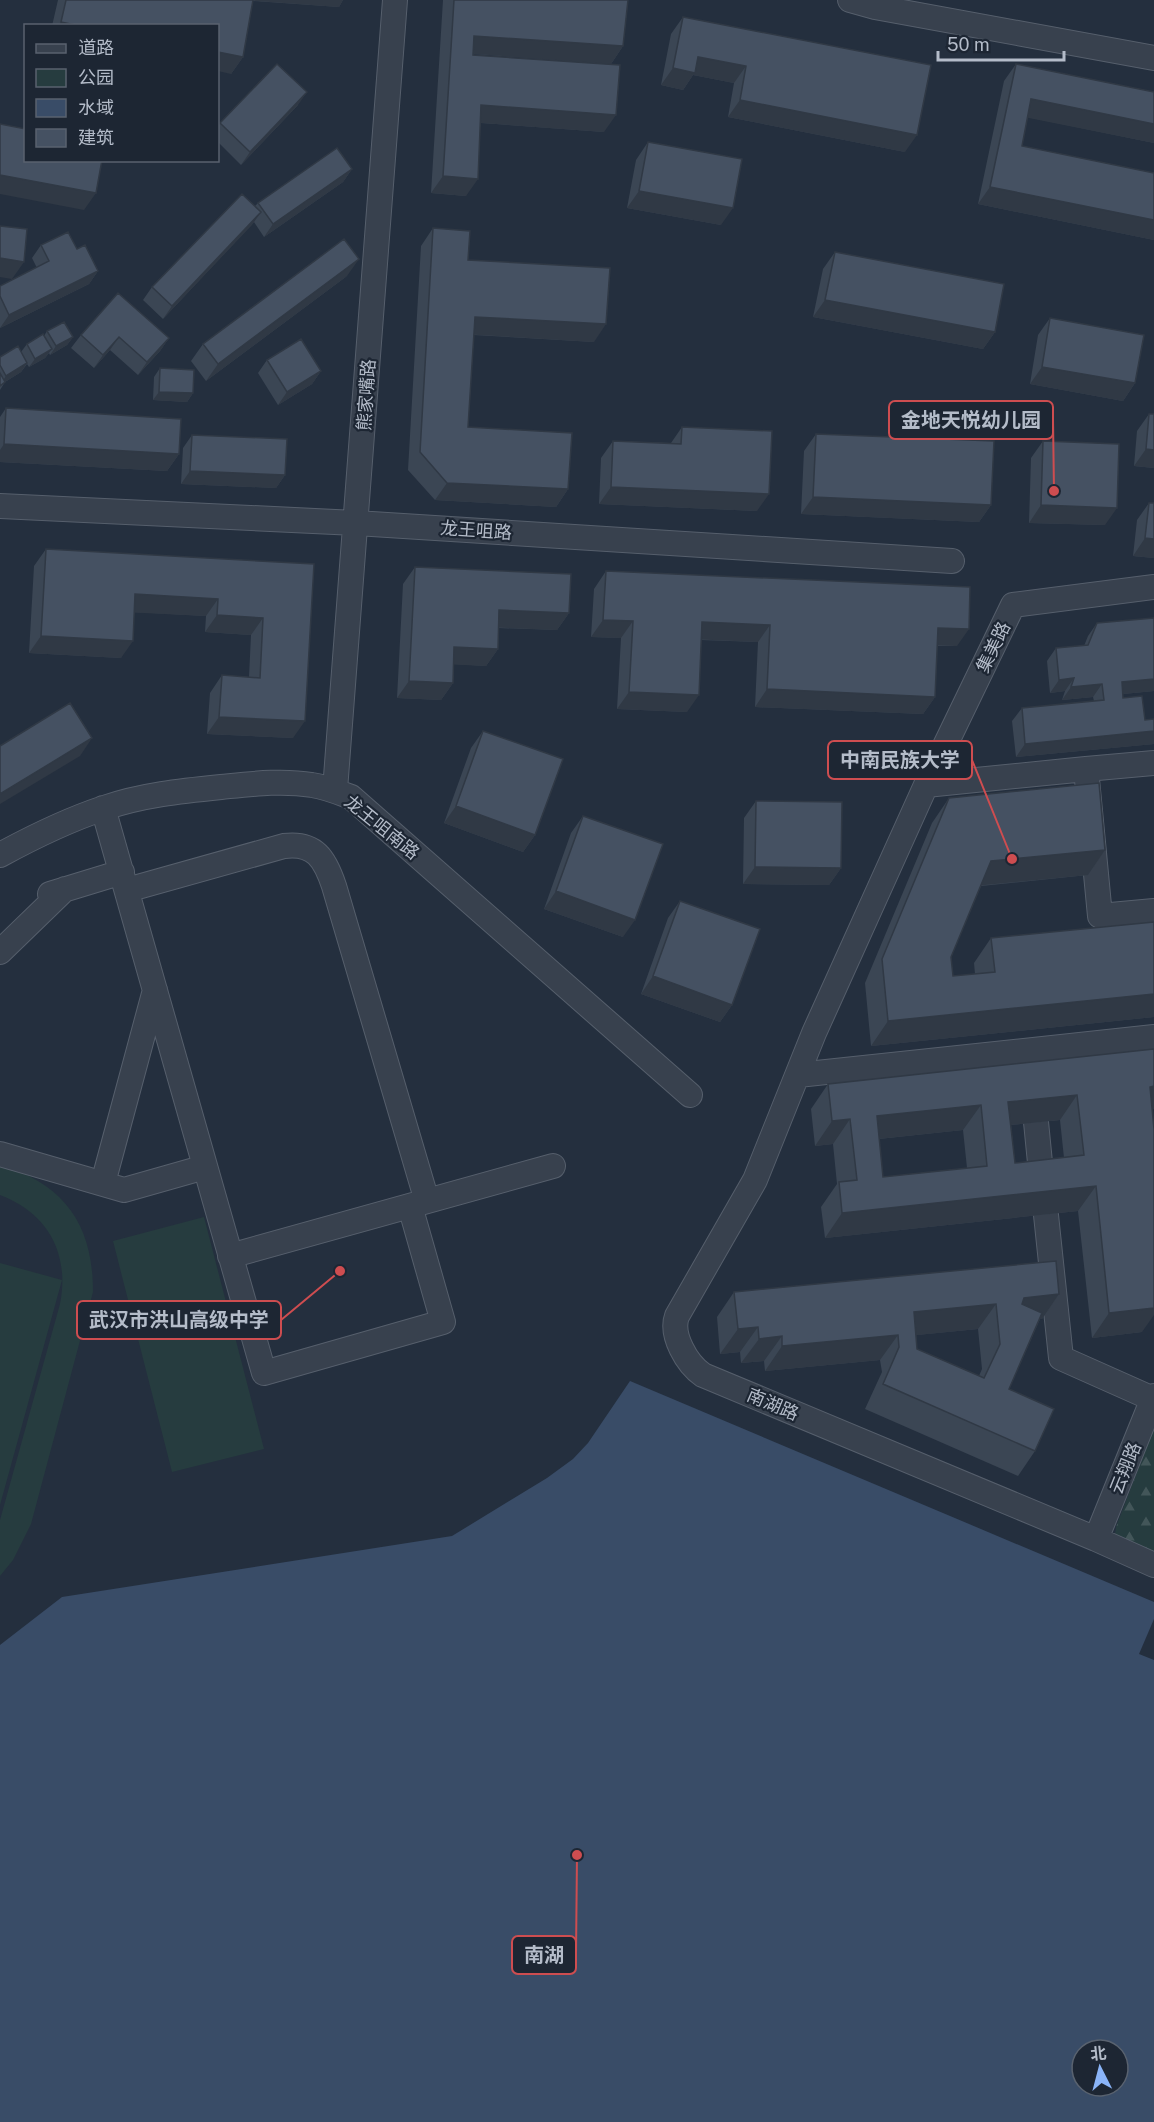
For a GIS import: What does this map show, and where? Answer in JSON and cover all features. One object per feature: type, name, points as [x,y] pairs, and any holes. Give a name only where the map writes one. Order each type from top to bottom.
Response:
[{"type":"street","name":"熊家嘴路","points":[[335,790],[395,0]]},
{"type":"street","points":[[850,0],[875,7],[1154,58]]},
{"type":"street","name":"龙王咀路","points":[[0,506],[356,523],[952,561]]},
{"type":"street","name":"集美路","points":[[926,785],[1013,604],[1154,587]]},
{"type":"street","points":[[926,785],[1154,763]]},
{"type":"street","points":[[1086,769],[1100,916],[1154,911]]},
{"type":"street","name":"龙王咀南路","points":[[0,855],[103,808],[140,798],[173,792],[267,783],[312,785],[335,790],[351,797],[690,1095]]},
{"type":"street","name":"南湖路","points":[[926,785],[814,1033],[755,1180],[677,1316],[675,1332],[692,1365],[703,1375],[1154,1565]]},
{"type":"street","points":[[36,898],[65,889],[124,881],[284,846],[301,846],[318,854],[327,866],[334,886],[418,1203],[443,1323],[264,1373],[230,1256],[155,990],[124,881],[103,808]]},
{"type":"street","points":[[0,952],[65,889]]},
{"type":"street","points":[[103,1183],[155,990]]},
{"type":"street","points":[[798,1075],[1029,1062],[1154,1037]]},
{"type":"street","points":[[1036,1122],[1042,1183]]},
{"type":"street","points":[[0,1154],[124,1190],[205,1167]]},
{"type":"street","points":[[230,1256],[553,1166]]},
{"type":"street","points":[[1046,1215],[1061,1358],[1154,1397]]},
{"type":"street","name":"云翔路","points":[[1096,1539],[1154,1397]]},
{"type":"green space","points":[[0,1164],[42,1183],[70,1210],[87,1246],[92,1268],[93,1292],[31,1524],[13,1560],[0,1576],[0,1520],[60,1304],[62,1268],[52,1238],[43,1224],[17,1203],[0,1195]]},
{"type":"green space","points":[[204,1217],[264,1449],[172,1472],[113,1241]]},
{"type":"green space","points":[[0,1263],[62,1280],[0,1505]]},
{"type":"green space","points":[[1154,1428],[1154,1554],[1115,1535],[1116,1527]]},
{"type":"water","points":[[630,1381],[1154,1602],[1154,1619],[1139,1654],[1154,1660],[1154,2122],[0,2122],[0,1645],[62,1597],[452,1536],[547,1478],[573,1459],[588,1443]]},
{"type":"building","points":[[66,0],[253,0],[243,57],[219,52],[219,24],[70,24],[61,22]]},
{"type":"building","points":[[454,0],[628,0],[623,46],[474,36],[473,55],[620,65],[616,115],[481,105],[478,179],[443,176]]},
{"type":"building","points":[[683,17],[931,65],[917,135],[740,100],[746,66],[698,57],[695,73],[673,68]]},
{"type":"building","points":[[277,64],[307,92],[250,152],[220,123]]},
{"type":"building","points":[[1016,64],[1154,92],[1154,124],[1031,99],[1022,146],[1154,173],[1154,220],[990,187]]},
{"type":"building","points":[[0,124],[24,129],[24,162],[102,162],[96,193],[0,175]]},
{"type":"building","points":[[648,142],[742,159],[733,208],[639,191]]},
{"type":"building","points":[[337,148],[352,169],[273,224],[258,203]]},
{"type":"building","points":[[242,194],[261,212],[172,306],[152,287]]},
{"type":"building","points":[[0,226],[27,229],[24,262],[0,258]]},
{"type":"building","points":[[433,228],[470,231],[468,260],[610,268],[606,324],[475,317],[468,427],[572,433],[568,489],[447,483],[420,452]]},
{"type":"building","points":[[68,232],[77,249],[85,245],[98,271],[9,315],[0,296],[0,286],[49,261],[41,245]]},
{"type":"building","points":[[344,239],[359,259],[218,364],[203,344]]},
{"type":"building","points":[[835,252],[1004,284],[995,332],[825,300]]},
{"type":"building","points":[[118,293],[169,338],[147,362],[119,337],[103,355],[81,335]]},
{"type":"building","points":[[1050,318],[1144,335],[1135,383],[1042,367]]},
{"type":"building","points":[[64,322],[73,337],[56,346],[47,331]]},
{"type":"building","points":[[43,334],[52,349],[35,359],[27,344]]},
{"type":"building","points":[[301,339],[321,371],[287,392],[267,360]]},
{"type":"building","points":[[18,346],[27,363],[6,376],[0,365],[0,357]]},
{"type":"building","points":[[160,368],[194,370],[193,393],[159,392]]},
{"type":"building","points":[[0,373],[5,382],[0,386]]},
{"type":"building","points":[[6,408],[181,419],[179,454],[4,444]]},
{"type":"building","points":[[1149,414],[1154,414],[1154,450],[1146,449]]},
{"type":"building","points":[[682,427],[772,431],[769,494],[611,487],[613,441],[681,444]]},
{"type":"building","points":[[816,434],[994,441],[991,505],[813,497]]},
{"type":"building","points":[[192,435],[287,439],[285,475],[190,471]]},
{"type":"building","points":[[1043,441],[1119,444],[1117,508],[1041,505]]},
{"type":"building","points":[[1149,503],[1154,503],[1154,539],[1145,538]]},
{"type":"building","points":[[46,549],[314,564],[305,721],[219,717],[222,675],[260,678],[263,618],[217,615],[218,599],[135,594],[133,641],[41,636]]},
{"type":"building","points":[[415,567],[571,574],[569,613],[499,610],[498,649],[454,647],[453,683],[409,681]]},
{"type":"building","points":[[606,571],[970,587],[969,629],[938,628],[935,697],[767,689],[770,625],[702,622],[699,695],[629,692],[633,621],[603,620]]},
{"type":"building","points":[[1154,618],[1154,679],[1122,682],[1123,698],[1142,696],[1145,720],[1154,719],[1154,731],[1025,744],[1022,708],[1104,700],[1102,684],[1071,687],[1074,678],[1059,680],[1056,648],[1088,645],[1097,623]]},
{"type":"building","points":[[70,703],[92,738],[0,794],[0,746]]},
{"type":"building","points":[[483,731],[563,759],[535,835],[456,806]]},
{"type":"building","points":[[1099,783],[1105,850],[991,861],[951,957],[953,976],[995,972],[991,938],[1154,922],[1154,994],[888,1021],[882,959],[949,798]]},
{"type":"building","points":[[756,801],[842,802],[841,868],[755,867]]},
{"type":"building","points":[[583,816],[663,844],[635,920],[556,891]]},
{"type":"building","points":[[680,901],[760,929],[732,1005],[653,976]]},
{"type":"building","points":[[1154,1049],[1154,1086],[1150,1087],[1154,1129],[1154,1308],[1109,1313],[1096,1186],[842,1213],[839,1182],[857,1180],[850,1119],[832,1121],[828,1084]],"holes":[[[1077,1095],[1084,1155],[1015,1163],[1008,1102]],[[981,1105],[987,1166],[883,1177],[877,1116]]]},
{"type":"building","points":[[1056,1261],[1059,1294],[1024,1298],[1022,1304],[1042,1313],[1009,1389],[1054,1409],[1035,1451],[883,1384],[899,1347],[898,1335],[782,1346],[782,1336],[759,1339],[758,1327],[738,1329],[734,1292]],"holes":[[[996,1304],[1000,1344],[984,1378],[917,1349],[914,1312]]]},
{"type":"place","name":"金地天悦幼儿园","points":[[1054,491]]},
{"type":"place","name":"中南民族大学","points":[[1012,859]]},
{"type":"place","name":"武汉市洪山高级中学","points":[[340,1271]]},
{"type":"place","name":"南湖","points":[[577,1855]]}]
